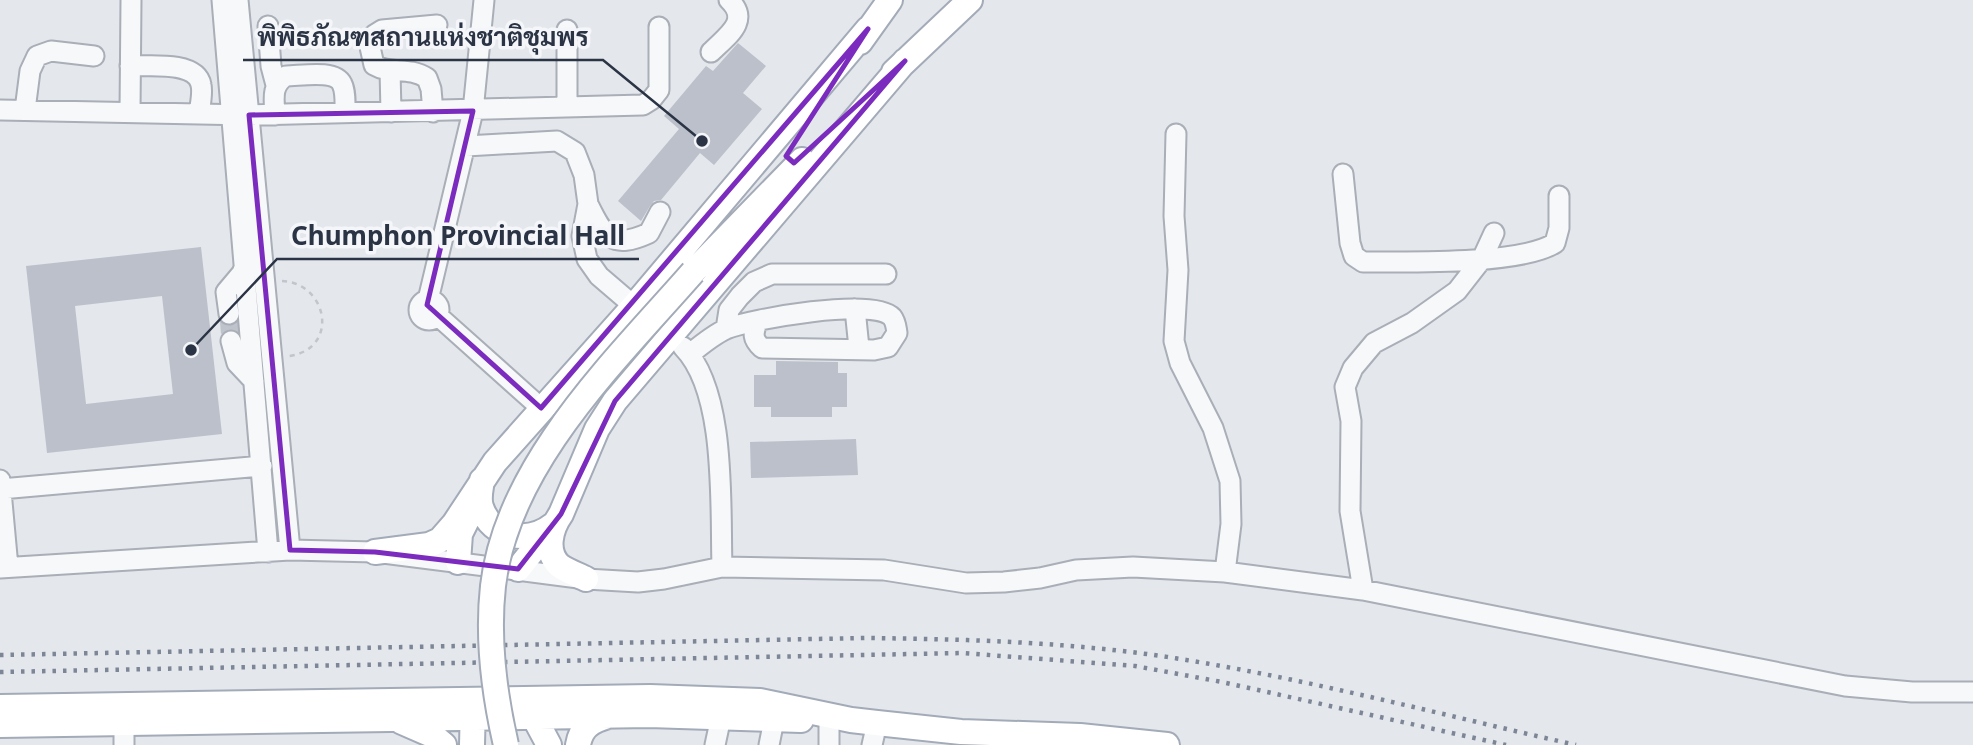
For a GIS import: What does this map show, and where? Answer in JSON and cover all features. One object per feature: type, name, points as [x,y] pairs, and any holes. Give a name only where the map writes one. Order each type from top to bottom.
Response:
[{"type":"main road","points":[[375,552],[429,545],[440,540],[541,408],[634,306],[890,0]]},
{"type":"main road","points":[[506,745],[495,696],[491,620],[493,584],[500,554],[516,509],[552,440],[597,382],[693,272],[834,126],[970,0]]},
{"type":"main road","points":[[693,272],[802,128],[868,29]]},
{"type":"main road","points":[[518,569],[561,514],[597,429],[615,401],[905,61]]},
{"type":"main road","points":[[481,489],[484,514],[493,526],[505,534],[527,537],[549,528]]},
{"type":"main road","points":[[458,562],[460,534],[481,489]]},
{"type":"main road","points":[[549,528],[553,558],[561,566],[586,579]]},
{"type":"main road","points":[[0,707],[532,708],[650,697],[747,700],[779,704],[836,729]]},
{"type":"main road","points":[[0,725],[124,734],[393,719],[473,708]]},
{"type":"main road","points":[[472,745],[473,708]]},
{"type":"main road","points":[[532,708],[608,716],[774,720],[875,734],[961,732],[1080,736],[1167,745]]},
{"type":"main road","points":[[532,708],[549,745]]},
{"type":"main road","points":[[578,745],[591,722],[608,716]]},
{"type":"main road","points":[[393,719],[417,727],[444,745]]},
{"type":"main road","points":[[961,732],[991,742],[1019,745]]},
{"type":"street","points":[[130,112],[131,0]]},
{"type":"street","points":[[222,0],[241,115],[258,270],[272,357],[290,550]]},
{"type":"street","points":[[237,0],[241,115]]},
{"type":"street","points":[[484,0],[473,111],[433,308],[541,408]]},
{"type":"street","points":[[711,52],[736,27],[739,16],[737,8],[729,0]]},
{"type":"street","points":[[433,112],[427,78],[417,72],[381,70],[373,65],[370,47],[374,35],[382,30],[437,25]]},
{"type":"street","points":[[268,26],[271,66],[276,85]]},
{"type":"street","points":[[0,110],[275,115],[643,105],[659,90],[659,27]]},
{"type":"street","points":[[567,30],[567,107]]},
{"type":"street","points":[[25,110],[30,71],[37,56],[51,51],[94,55]]},
{"type":"street","points":[[130,66],[184,68],[194,73],[201,85],[199,114]]},
{"type":"street","points":[[390,70],[391,113]]},
{"type":"street","points":[[275,115],[274,91],[276,85],[286,76],[333,76],[340,80],[344,88],[345,113]]},
{"type":"street","points":[[1176,134],[1174,216],[1178,270],[1174,341],[1180,363],[1213,428],[1230,481],[1231,524],[1225,572]]},
{"type":"street","points":[[466,146],[557,141],[575,152],[584,175],[588,204],[600,229],[608,237],[621,242],[649,233],[660,212]]},
{"type":"street","points":[[1343,174],[1350,243],[1354,256],[1363,262],[1482,259],[1544,251],[1555,243],[1559,228],[1559,196]]},
{"type":"street","points":[[588,204],[582,236],[587,259],[599,276],[634,306]]},
{"type":"street","points":[[1363,590],[1350,511],[1351,421],[1345,387],[1353,368],[1374,343],[1412,323],[1457,291],[1482,259],[1494,233]]},
{"type":"street","points":[[229,314],[226,292],[242,273],[258,270]]},
{"type":"street","points":[[258,270],[254,382],[268,552]]},
{"type":"street","points":[[726,329],[729,310],[740,296],[754,282],[772,274],[886,274]]},
{"type":"street","points":[[690,354],[726,329],[782,315],[855,309],[884,312],[892,317],[897,333],[888,347],[874,350],[762,348],[753,334],[757,322]]},
{"type":"street","points":[[855,309],[859,348]]},
{"type":"street","points":[[672,336],[690,354],[703,379],[713,409],[722,567]]},
{"type":"street","points":[[231,341],[237,363],[254,382]]},
{"type":"street","points":[[1,489],[262,466]]},
{"type":"street","points":[[0,480],[4,567],[290,550],[375,552],[586,579],[638,582],[722,567],[884,570],[966,583],[1004,582],[1103,567],[1225,572],[1363,590],[1845,686],[1912,692],[1973,692]]},
{"type":"street","points":[[715,745],[721,717]]},
{"type":"street","points":[[769,745],[774,720]]},
{"type":"path","points":[[258,270],[298,284],[315,299],[323,317],[321,333],[305,352],[272,357]]},
{"type":"highlighted area","points":[[868,29],[786,156],[794,163],[905,61],[615,401],[561,514],[518,569],[375,552],[290,550],[249,115],[473,111],[427,305],[541,408]]},
{"type":"building","points":[[738,43],[766,66],[743,93],[762,109],[714,165],[700,153],[661,200],[654,201],[641,221],[618,201],[679,129],[664,116],[706,66],[713,71]]},
{"type":"building","points":[[201,247],[222,434],[47,453],[26,266]],"holes":[[[162,296],[173,394],[86,404],[75,306]]]},
{"type":"building","points":[[776,361],[838,362],[838,373],[847,373],[847,407],[832,407],[832,417],[771,417],[771,407],[754,407],[754,375],[776,375]]},
{"type":"building","points":[[856,439],[858,475],[751,478],[750,442]]},
{"type":"tunnel","points":[[229,314],[231,341]]},
{"type":"railway","points":[[0,655],[865,638],[1013,642],[1124,651],[1213,665],[1317,685],[1576,745]]},
{"type":"railway","points":[[0,672],[962,653],[1135,666],[1222,682],[1506,745]]},
{"type":"place","name":"พิพิธภัณฑสถานแห่งชาติชุมพร","points":[[702,141]]},
{"type":"place","name":"Chumphon Provincial Hall","points":[[191,350]]}]
